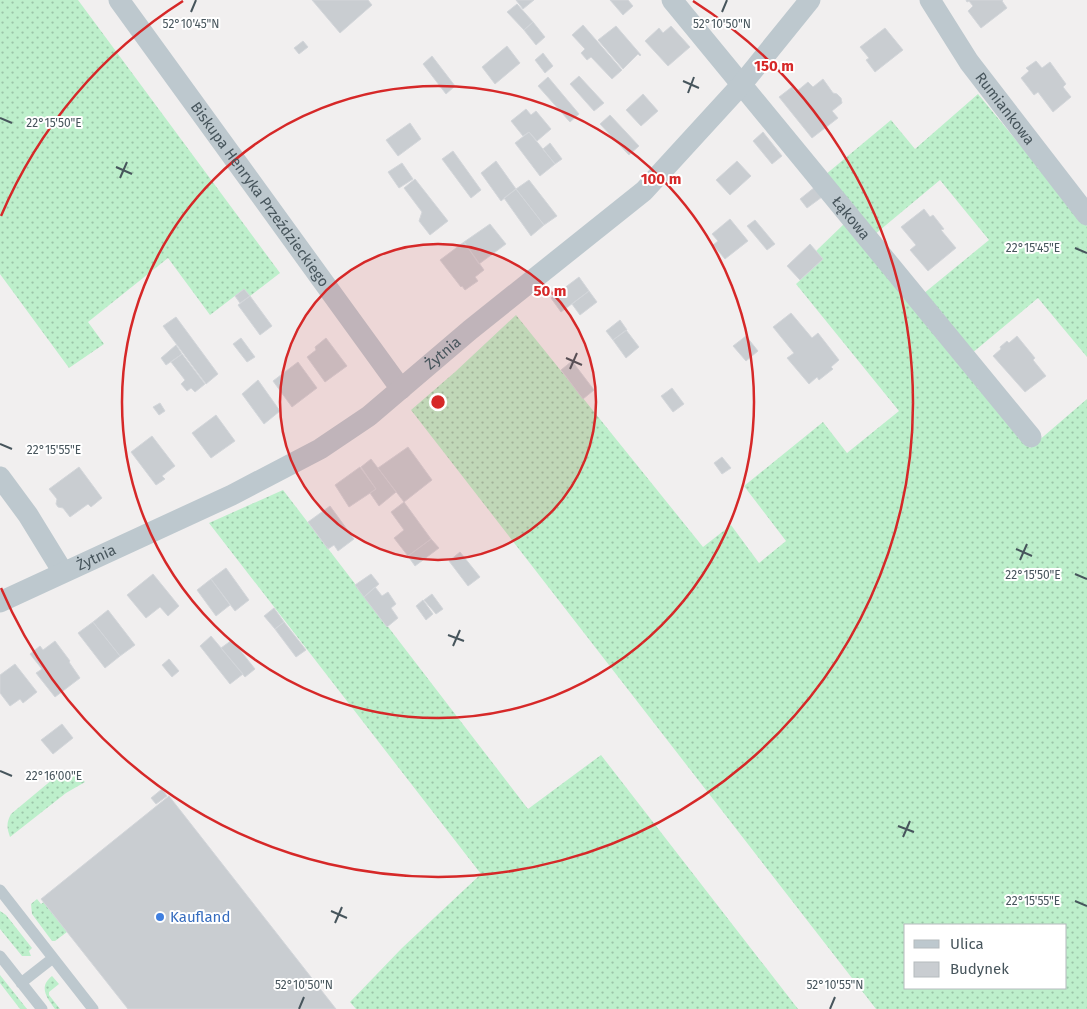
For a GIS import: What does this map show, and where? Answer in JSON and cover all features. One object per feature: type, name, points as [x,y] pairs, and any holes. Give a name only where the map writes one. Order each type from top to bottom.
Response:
[{"type":"street","name":"Biskupa Henryka Przeździeckiego","points":[[118,0],[401,389]]},
{"type":"street","name":"Łąkowa","points":[[672,0],[1030,436]]},
{"type":"street","name":"Żytnia","points":[[0,602],[232,495],[320,448],[369,416],[470,330],[644,191],[742,84],[810,0]]},
{"type":"street","name":"Rumiankowa","points":[[930,0],[969,62],[1087,215]]},
{"type":"street","points":[[0,477],[28,515],[63,572]]},
{"type":"lane","points":[[0,890],[93,1009]]},
{"type":"lane","points":[[0,956],[42,1009]]},
{"type":"lane","points":[[22,983],[53,958]]},
{"type":"green space","points":[[0,0],[78,0],[280,273],[250,296],[244,289],[210,315],[168,258],[88,322],[104,344],[69,368],[0,274]]},
{"type":"green space","points":[[978,94],[1087,226],[1087,357],[1038,298],[971,354],[923,294],[989,240],[940,180],[874,235],[825,175],[891,120],[915,149]]},
{"type":"green space","points":[[844,224],[1030,448],[1087,399],[1087,1009],[876,1009],[411,410],[516,315],[703,547],[731,525],[759,563],[786,541],[744,486],[823,422],[847,453],[899,411],[796,284],[823,259],[816,251]]},
{"type":"green space","points":[[283,490],[528,809],[601,755],[798,1009],[356,1009],[350,1002],[402,948],[481,874],[209,523]]},
{"type":"green space","points":[[68,772],[78,775],[85,782],[66,793],[10,837],[8,820],[11,814],[59,774]]},
{"type":"green space","points":[[37,899],[41,904],[44,902],[67,932],[55,941],[52,941],[32,914],[31,904]]},
{"type":"green space","points":[[0,911],[6,915],[32,948],[29,951],[31,956],[22,956],[0,929]]},
{"type":"green space","points":[[0,975],[27,1009],[20,1009],[0,983]]},
{"type":"green space","points":[[52,976],[59,984],[49,992],[49,995],[60,1009],[55,1009],[45,992],[45,984]]},
{"type":"building","points":[[312,0],[368,0],[372,5],[340,33]]},
{"type":"building","points":[[516,0],[534,0],[523,9]]},
{"type":"building","points":[[610,0],[628,0],[633,6],[623,15]]},
{"type":"building","points":[[966,0],[1003,0],[1007,8],[981,28],[968,11],[973,6]]},
{"type":"building","points":[[517,4],[533,22],[524,30],[507,12]]},
{"type":"building","points":[[533,22],[545,37],[536,45],[524,30]]},
{"type":"building","points":[[583,25],[622,70],[612,79],[591,57],[587,60],[581,53],[585,49],[572,35]]},
{"type":"building","points":[[616,26],[641,55],[638,54],[623,69],[598,40]]},
{"type":"building","points":[[671,26],[690,47],[668,66],[645,41],[659,28],[663,33]]},
{"type":"building","points":[[885,28],[903,50],[875,72],[866,60],[869,58],[860,47]]},
{"type":"building","points":[[303,41],[308,47],[299,54],[294,48]]},
{"type":"building","points":[[507,46],[520,63],[495,84],[482,67]]},
{"type":"building","points":[[543,53],[553,66],[545,73],[535,60]]},
{"type":"building","points":[[432,56],[455,86],[446,94],[423,64]]},
{"type":"building","points":[[1036,61],[1042,68],[1050,62],[1066,84],[1063,87],[1071,97],[1053,112],[1038,92],[1034,95],[1021,78],[1029,71],[1026,68]]},
{"type":"building","points":[[579,76],[604,103],[594,111],[570,84]]},
{"type":"building","points":[[548,77],[579,114],[570,122],[538,86]]},
{"type":"building","points":[[823,79],[833,93],[841,98],[842,103],[832,111],[838,118],[812,138],[779,97],[792,87],[796,92],[808,82],[813,87]]},
{"type":"building","points":[[643,94],[658,111],[641,126],[626,110]]},
{"type":"building","points":[[526,109],[531,115],[536,111],[551,129],[537,141],[529,132],[523,136],[511,121]]},
{"type":"building","points":[[610,115],[639,146],[629,155],[600,124]]},
{"type":"building","points":[[410,123],[421,139],[398,156],[386,140]]},
{"type":"building","points":[[529,132],[555,164],[540,176],[515,143]]},
{"type":"building","points":[[763,132],[782,156],[772,164],[753,141]]},
{"type":"building","points":[[550,143],[562,159],[555,164],[543,149]]},
{"type":"building","points":[[453,151],[481,190],[471,198],[442,159]]},
{"type":"building","points":[[496,161],[516,189],[501,201],[481,173]]},
{"type":"building","points":[[737,161],[751,176],[730,195],[716,180]]},
{"type":"building","points":[[402,163],[413,179],[399,188],[388,172]]},
{"type":"building","points":[[415,179],[448,221],[430,235],[419,221],[422,212],[404,188]]},
{"type":"building","points":[[529,180],[557,216],[544,225],[516,189]]},
{"type":"building","points":[[815,187],[822,197],[807,208],[800,199]]},
{"type":"building","points":[[516,189],[544,225],[531,236],[504,198]]},
{"type":"building","points":[[924,209],[930,217],[933,215],[944,229],[941,230],[956,248],[928,271],[910,250],[916,245],[901,227]]},
{"type":"building","points":[[730,219],[748,241],[725,259],[713,245],[718,241],[712,234]]},
{"type":"building","points":[[755,220],[775,244],[767,250],[747,226]]},
{"type":"building","points":[[490,224],[506,244],[479,264],[464,242]]},
{"type":"building","points":[[464,242],[484,270],[475,277],[478,281],[465,290],[440,260]]},
{"type":"building","points":[[810,244],[823,259],[800,280],[787,266]]},
{"type":"building","points":[[579,277],[589,291],[561,312],[551,298]]},
{"type":"building","points":[[244,289],[250,296],[240,303],[235,296]]},
{"type":"building","points":[[589,291],[597,302],[580,315],[572,304]]},
{"type":"building","points":[[250,296],[272,326],[260,335],[238,305]]},
{"type":"building","points":[[791,313],[812,338],[818,333],[839,360],[831,367],[833,369],[819,380],[817,377],[809,384],[787,358],[794,353],[773,327]]},
{"type":"building","points":[[176,317],[218,374],[206,384],[163,326]]},
{"type":"building","points":[[620,320],[627,330],[613,340],[606,331]]},
{"type":"building","points":[[626,330],[639,347],[626,358],[613,340]]},
{"type":"building","points":[[746,336],[758,351],[746,361],[733,346]]},
{"type":"building","points":[[1017,336],[1035,358],[1033,360],[1046,376],[1025,392],[993,356],[1007,341],[1009,343]]},
{"type":"building","points":[[241,338],[255,357],[247,362],[233,344]]},
{"type":"building","points":[[326,338],[347,366],[325,382],[307,357]]},
{"type":"building","points":[[176,345],[182,354],[166,365],[161,358]]},
{"type":"building","points":[[182,354],[205,384],[195,392],[191,388],[187,391],[181,384],[185,380],[171,362]]},
{"type":"building","points":[[572,361],[594,390],[583,399],[561,370]]},
{"type":"building","points":[[298,362],[317,388],[292,407],[273,381]]},
{"type":"building","points":[[258,380],[280,411],[264,424],[242,394]]},
{"type":"building","points":[[672,388],[684,404],[673,412],[661,396]]},
{"type":"building","points":[[160,403],[165,411],[159,415],[153,407]]},
{"type":"building","points":[[216,415],[235,441],[211,458],[192,433]]},
{"type":"building","points":[[152,436],[175,466],[162,476],[165,479],[156,485],[131,452]]},
{"type":"building","points":[[408,447],[432,480],[404,502],[378,468]]},
{"type":"building","points":[[722,457],[731,468],[722,474],[714,463]]},
{"type":"building","points":[[371,459],[396,492],[379,506],[370,493],[376,489],[361,467]]},
{"type":"building","points":[[79,467],[102,498],[91,507],[88,504],[70,517],[63,508],[58,507],[56,504],[57,499],[49,489]]},
{"type":"building","points":[[360,467],[376,489],[349,507],[335,485]]},
{"type":"building","points":[[404,502],[431,539],[408,556],[394,538],[404,530],[391,512]]},
{"type":"building","points":[[330,506],[354,539],[338,551],[334,545],[328,549],[308,522]]},
{"type":"building","points":[[431,539],[439,548],[415,566],[408,556]]},
{"type":"building","points":[[460,552],[480,577],[468,586],[449,561]]},
{"type":"building","points":[[226,568],[249,600],[235,611],[211,579]]},
{"type":"building","points":[[153,574],[179,606],[168,616],[160,607],[146,618],[127,595]]},
{"type":"building","points":[[371,574],[379,584],[364,597],[355,585]]},
{"type":"building","points":[[211,579],[230,605],[216,616],[197,590]]},
{"type":"building","points":[[375,587],[382,596],[388,592],[396,604],[391,608],[398,618],[387,627],[364,597]]},
{"type":"building","points":[[432,594],[443,609],[436,614],[424,600]]},
{"type":"building","points":[[423,600],[433,614],[426,620],[416,606]]},
{"type":"building","points":[[274,608],[284,622],[275,629],[264,616]]},
{"type":"building","points":[[108,610],[135,645],[120,656],[93,622]]},
{"type":"building","points":[[93,622],[120,656],[105,668],[78,633]]},
{"type":"building","points":[[284,622],[306,650],[296,657],[275,629]]},
{"type":"building","points":[[211,636],[243,674],[230,684],[200,646]]},
{"type":"building","points":[[232,640],[255,669],[245,677],[221,648]]},
{"type":"building","points":[[55,641],[80,678],[55,697],[36,673],[42,669],[30,654],[40,646],[43,650]]},
{"type":"building","points":[[169,659],[179,671],[172,677],[162,665]]},
{"type":"building","points":[[15,664],[37,692],[23,703],[20,699],[10,706],[0,693],[0,675]]},
{"type":"building","points":[[62,724],[73,738],[53,754],[41,740]]},
{"type":"building","points":[[162,789],[167,796],[156,804],[151,798]]},
{"type":"building","name":"Kaufland","points":[[169,796],[336,1009],[128,1009],[41,899]]},
{"type":"place","name":"Kaufland","points":[[160,917]]}]
